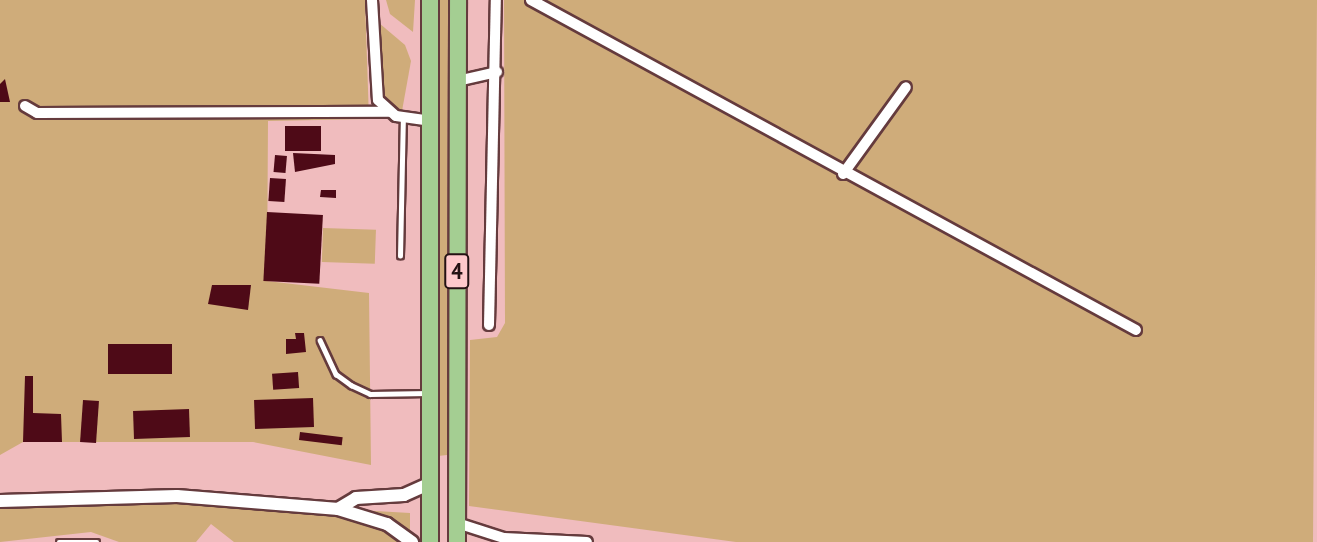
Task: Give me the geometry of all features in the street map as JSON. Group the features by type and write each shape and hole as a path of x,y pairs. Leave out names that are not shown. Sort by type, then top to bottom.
{"highway":[{"name":"4","path":"430,0 430,542"},
{"name":"4","path":"457,542 458,0"}],"street":[{"path":"372,0 374,84 389,112"},
{"path":"489,325 497,72 496,0"},
{"path":"531,0 843,174 1136,330"},
{"path":"457,81 497,72"},
{"path":"843,174 906,87"},
{"path":"25,106 37,113 389,112 403,118 432,121"},
{"path":"338,509 356,498 404,495 431,483"},
{"path":"0,501 177,496 338,509 387,524 412,542"},
{"path":"457,523 504,538 587,542"}],"lane":[{"path":"400,256 403,118"},
{"path":"320,340 336,374 370,394 432,392"},
{"path":"59,542 97,542"}],"shaded area":[{"path":"0,0 365,0 369,119 268,121 267,281 369,293 371,465 253,442 23,442 0,455"},
{"path":"386,0 415,0 413,32 390,14"},
{"path":"437,0 448,0 447,455 438,456"},
{"path":"504,0 1317,0 1313,542 736,542 469,506 470,340 497,337 505,323"},
{"path":"379,23 405,45 411,61 402,111 383,100 377,83"},
{"path":"323,228 376,230 375,264 322,262"},
{"path":"167,499 410,513 410,542 234,542 211,524 196,542 119,542 91,532 0,542 0,501"}],"building":[{"path":"5,79 10,102 0,102 0,84"},
{"path":"285,126 321,126 321,151 285,151"},
{"path":"293,153 335,155 335,164 295,172"},
{"path":"275,155 287,156 285,173 274,172"},
{"path":"270,178 286,179 284,202 268,201"},
{"path":"321,190 336,190 336,198 320,197"},
{"path":"267,212 323,215 319,284 263,281"},
{"path":"212,285 251,285 248,310 208,304"},
{"path":"295,333 304,333 306,352 286,354 286,339 296,339"},
{"path":"108,344 172,344 172,374 108,374"},
{"path":"298,372 299,388 273,390 272,374"},
{"path":"25,376 33,376 33,413 61,414 62,442 23,442"},
{"path":"313,398 314,427 255,429 254,400"},
{"path":"83,400 99,401 96,443 80,442"},
{"path":"189,409 190,437 134,439 133,411"},
{"path":"300,432 343,437 342,445 299,440"}]}
